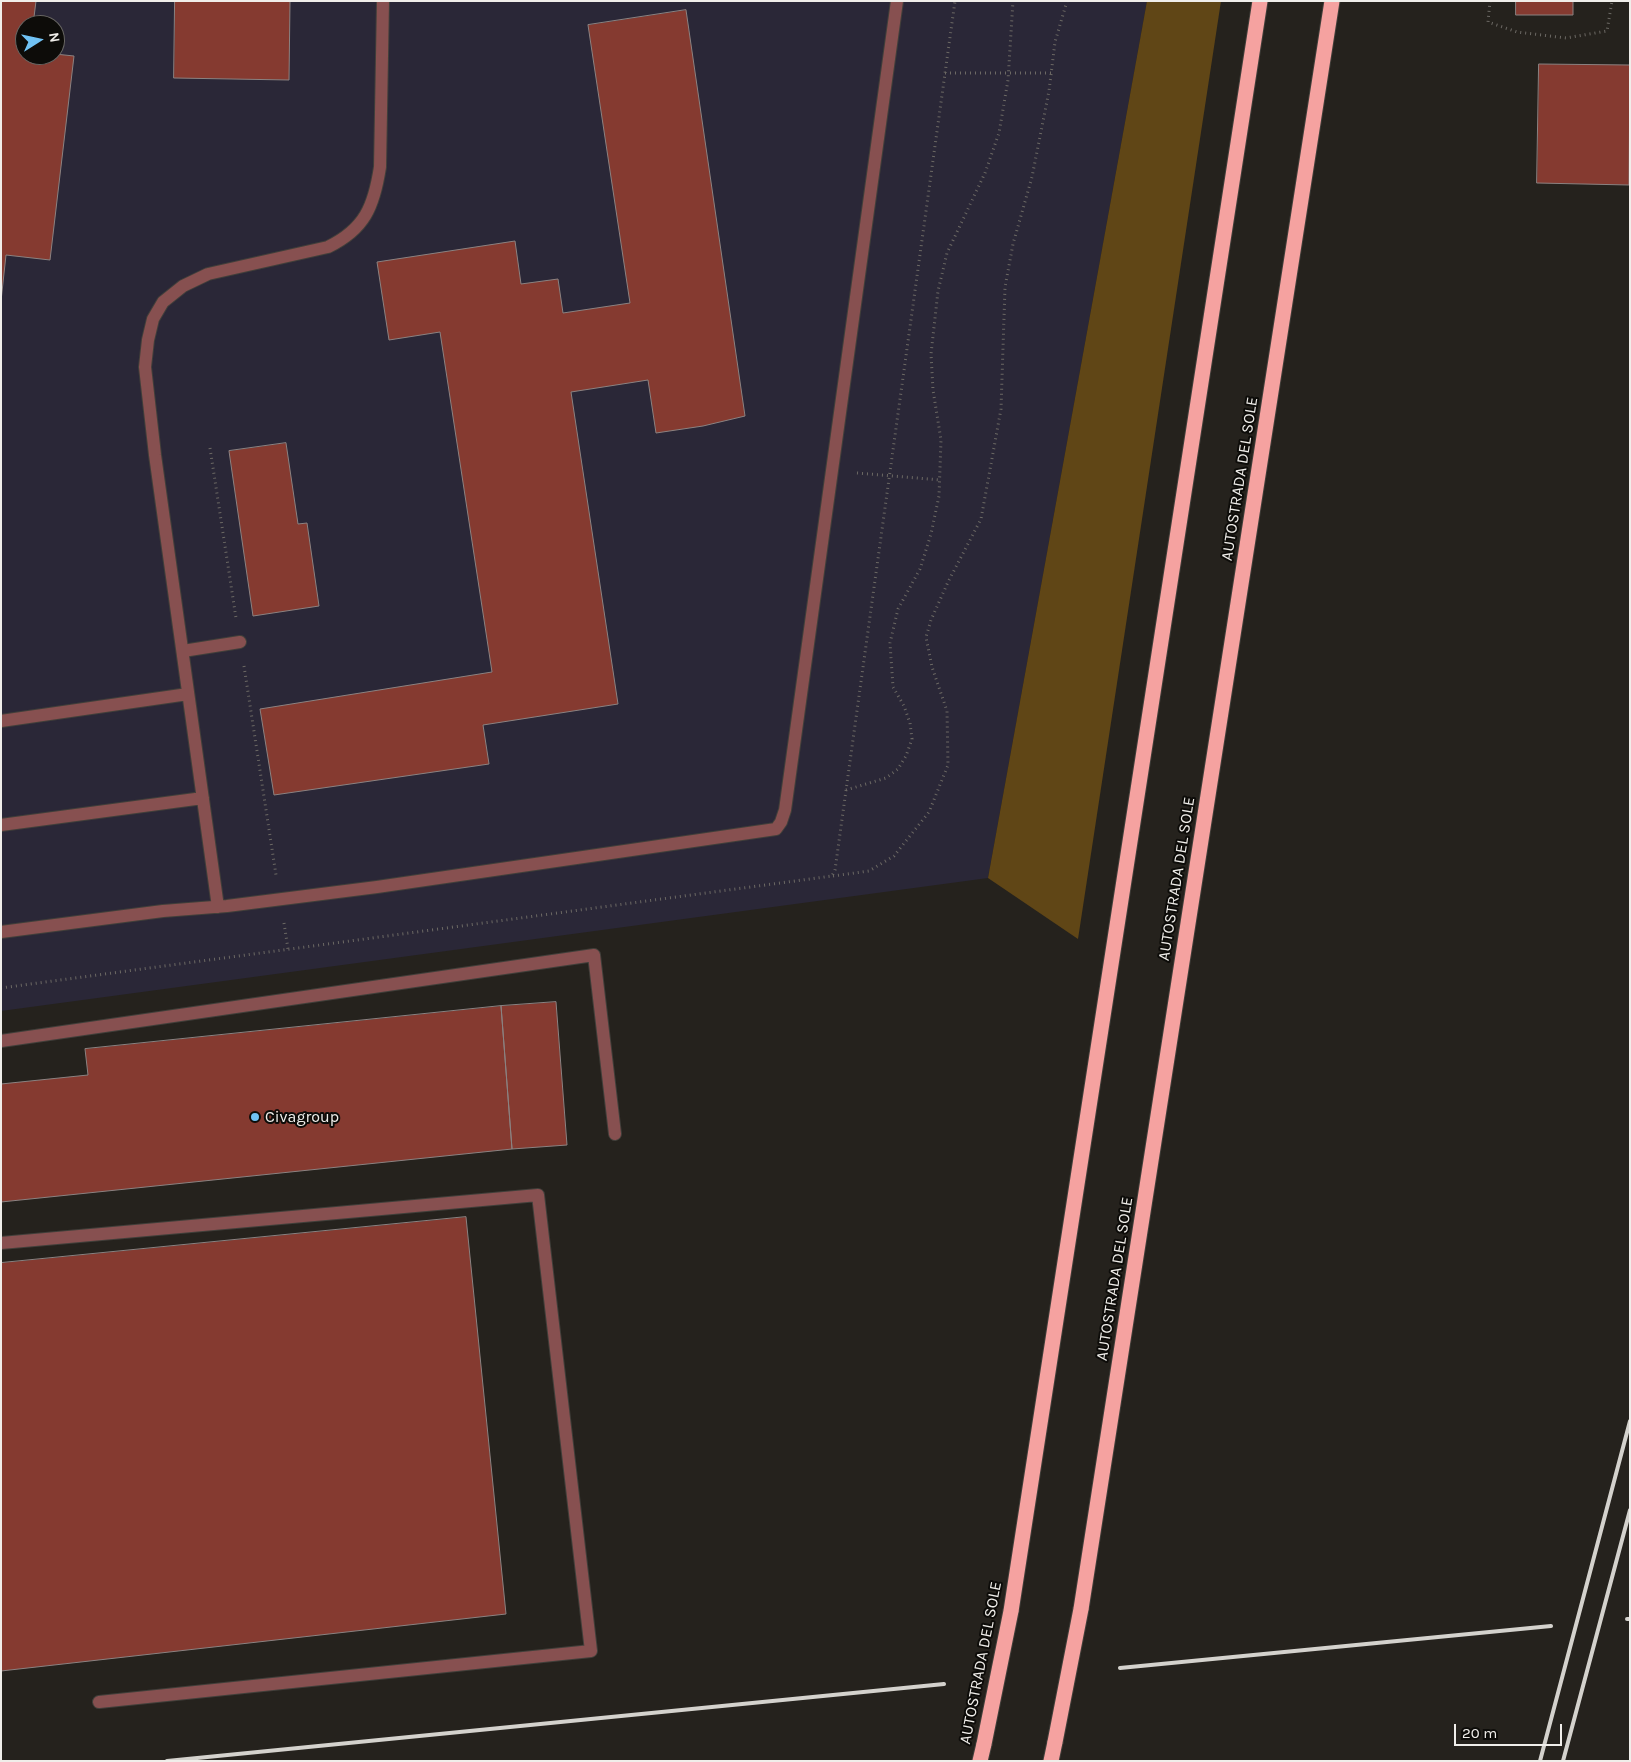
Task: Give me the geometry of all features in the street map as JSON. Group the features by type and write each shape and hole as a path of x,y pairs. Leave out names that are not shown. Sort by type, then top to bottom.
{"highway":[{"name":"AUTOSTRADA DEL SOLE","path":"980,1761 1011,1611 1260,1"},
{"name":"AUTOSTRADA DEL SOLE","path":"1051,1761 1081,1609 1332,1"}],"lane":[{"path":"218,907 145,367 153,319 163,302 183,286 208,274 328,247 345,239 370,209 380,167 383,1"},
{"path":"1,932 163,911 218,907 387,886 776,829 782,822 785,810 897,1"},
{"path":"183,651 240,642"},
{"path":"1,721 188,694"},
{"path":"1,825 203,798"},
{"path":"1,1041 594,955 614,1134"},
{"path":"1,1243 538,1195 591,1651 99,1702"}],"path":[{"path":"832,876 846,790 955,1"},
{"path":"846,790 886,778 898,769 906,756 912,739 910,723 904,706 893,687 890,643 898,609 920,569 931,534 941,480 942,440 933,390 931,354 938,291 947,253 985,173 999,133 1008,74 1013,1"},
{"path":"1,988 869,871 894,856 929,812 948,765 947,712 932,667 926,637 931,620 948,582 981,519 1001,410 1005,287 1013,244 1032,177 1055,42 1067,1"},
{"path":"1490,1 1488,22 1517,32 1566,38 1607,31 1612,1"},
{"path":"945,73 1051,73"},
{"path":"210,448 288,949"},
{"path":"832,470 941,480"}],"shaded area":[{"path":"1,1 1147,1 988,878 1,1011"},
{"path":"1147,1 1221,1 1078,939 988,878"}],"building":[{"path":"1,1 36,1 34,15 15,15 15,65 65,65 65,55 74,56 50,260 6,255 1,301"},
{"path":"175,1 290,1 289,80 174,78"},
{"path":"1516,1 1573,1 1573,15 1516,15"},
{"path":"686,10 745,416 703,426 656,433 648,380 571,392 618,704 483,725 489,764 274,795 260,709 492,672 440,332 389,340 377,262 515,241 521,284 558,279 563,313 630,303 588,25"},
{"path":"1539,64 1630,65 1629,185 1537,183"},
{"path":"286,443 298,524 307,523 319,606 253,616 229,451"},
{"path":"556,1002 567,1145 512,1149 501,1006"},
{"name":"Civagroup","path":"501,1006 512,1149 1,1202 1,1084 88,1075 85,1049"},
{"path":"466,1217 506,1614 1,1671 1,1263"}],"railway":[{"path":"1540,1761 1630,1421"},
{"path":"1563,1761 1630,1510"},
{"path":"1120,1668 1551,1626"},
{"path":"167,1761 944,1684"}],"place":[{"name":"Civagroup","path":"255,1117"}]}
